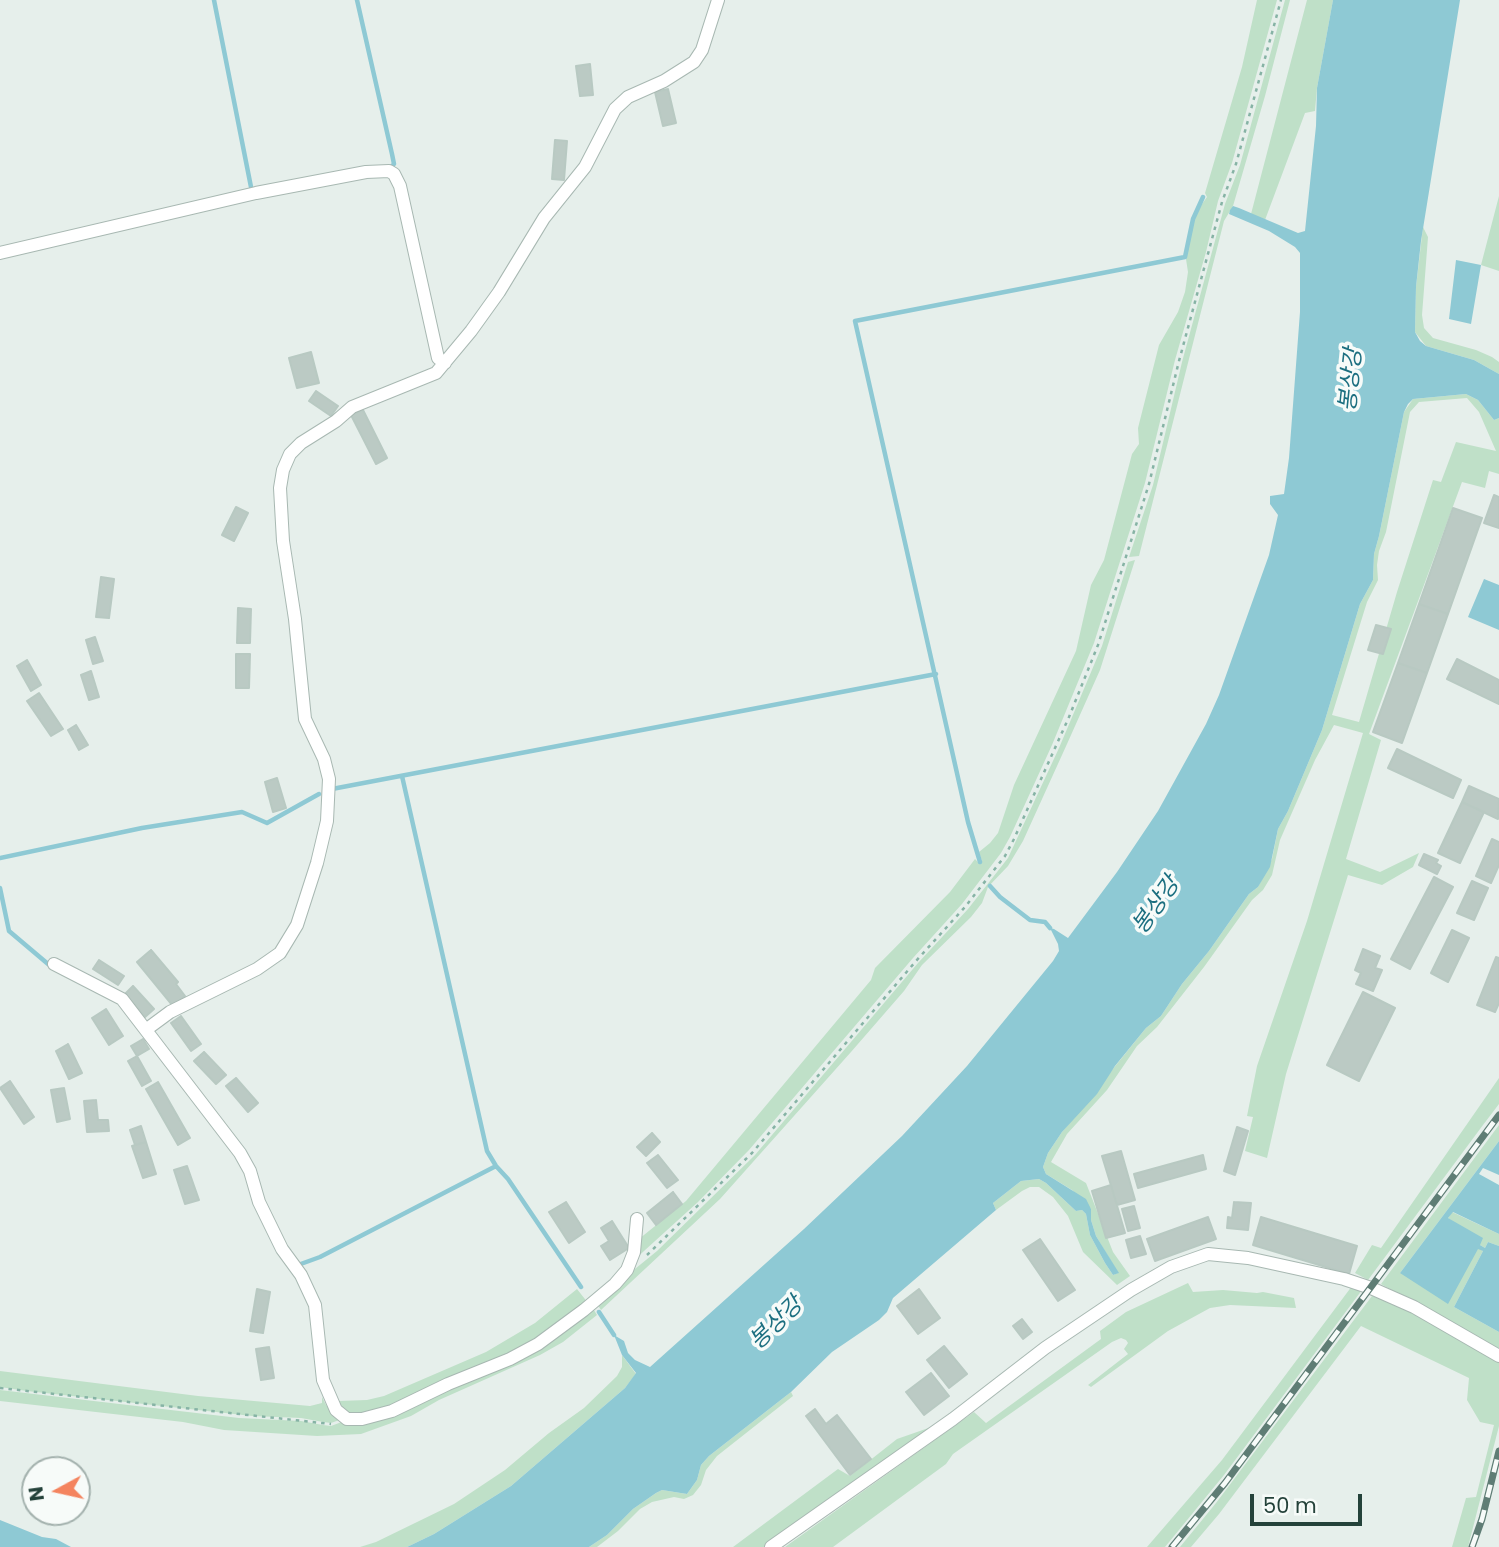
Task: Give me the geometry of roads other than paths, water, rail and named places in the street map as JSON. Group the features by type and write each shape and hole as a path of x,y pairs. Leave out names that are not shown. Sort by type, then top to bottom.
{"street":[{"path":"147,1029 170,1012 257,970 280,953 297,925 317,863 327,821 329,779 324,759 305,719 295,619 283,541 280,488 283,470 290,454 301,443 352,407 436,373 499,292 544,218 585,167 615,109 628,97 664,81 694,62 702,50 718,0"},
{"path":"0,253 256,193 366,172 389,171 394,174 400,186 438,358 445,363"},
{"path":"54,964 122,999 245,1162 259,1202 282,1249 300,1275 315,1305 323,1380 336,1410 347,1419 362,1419 392,1411 538,1344 584,1310 627,1270 634,1252 637,1220"},
{"path":"771,1547 953,1419 1045,1348 1088,1319 1171,1267 1208,1254 1248,1258 1344,1279 1371,1288 1414,1307 1499,1356"}],"water":[{"name":"봉상강","path":"1333,0 1460,0 1421,241 1415,332 1426,346 1474,360 1499,374 1499,418 1494,420 1478,400 1466,394 1413,399 1408,404 1404,412 1374,554 1373,580 1360,604 1322,730 1278,829 1270,867 1258,887 1249,894 1161,1016 1146,1028 1115,1066 1097,1094 1062,1132 1048,1153 1043,1167 1046,1174 1086,1199 1091,1209 1096,1236 1119,1273 1113,1275 1105,1263 1090,1235 1086,1214 1082,1210 1076,1211 1039,1179 1021,1181 993,1203 996,1210 893,1298 887,1312 879,1320 832,1352 791,1392 709,1456 701,1465 697,1480 687,1494 662,1490 656,1493 589,1547 407,1547 434,1534 511,1486 625,1388 636,1373 622,1355 614,1335 624,1341 628,1353 635,1360 650,1367 804,1229 902,1136 967,1066 1053,961 1059,951 1050,928 1068,938 1158,811 1219,695 1269,555 1278,515 1270,504 1270,496 1284,494 1289,458 1300,312 1300,253 1269,231 1229,214 1233,206 1298,233 1305,231 1316,126 1317,88"},
{"path":"1456,260 1481,265 1471,324 1449,319"},
{"path":"1484,579 1499,585 1499,630 1468,617"},
{"path":"1499,1141 1499,1175 1483,1168 1479,1174 1499,1185 1499,1234 1453,1212 1448,1218 1483,1238 1480,1245 1485,1248 1488,1242 1499,1246 1499,1332 1454,1307 1483,1251 1478,1249 1448,1304 1400,1273"},
{"path":"0,1520 42,1537 56,1539 71,1547 0,1547"}],"waterway":[{"path":"214,0 251,187"},
{"path":"357,0 394,164 390,168"},
{"path":"980,862 968,822 855,321 1185,257 1193,219 1203,197"},
{"path":"332,789 936,674"},
{"path":"402,776 487,1151 581,1287"},
{"path":"0,858 142,828 242,812 267,823 319,794"},
{"path":"990,886 1030,920 1045,922 1050,928"},
{"path":"0,888 9,931 48,964"},
{"path":"298,1265 320,1257 496,1166"},
{"path":"599,1312 614,1335"}],"railway":[{"path":"1172,1547 1225,1483 1499,1115"},
{"path":"1472,1547 1499,1451"}]}
